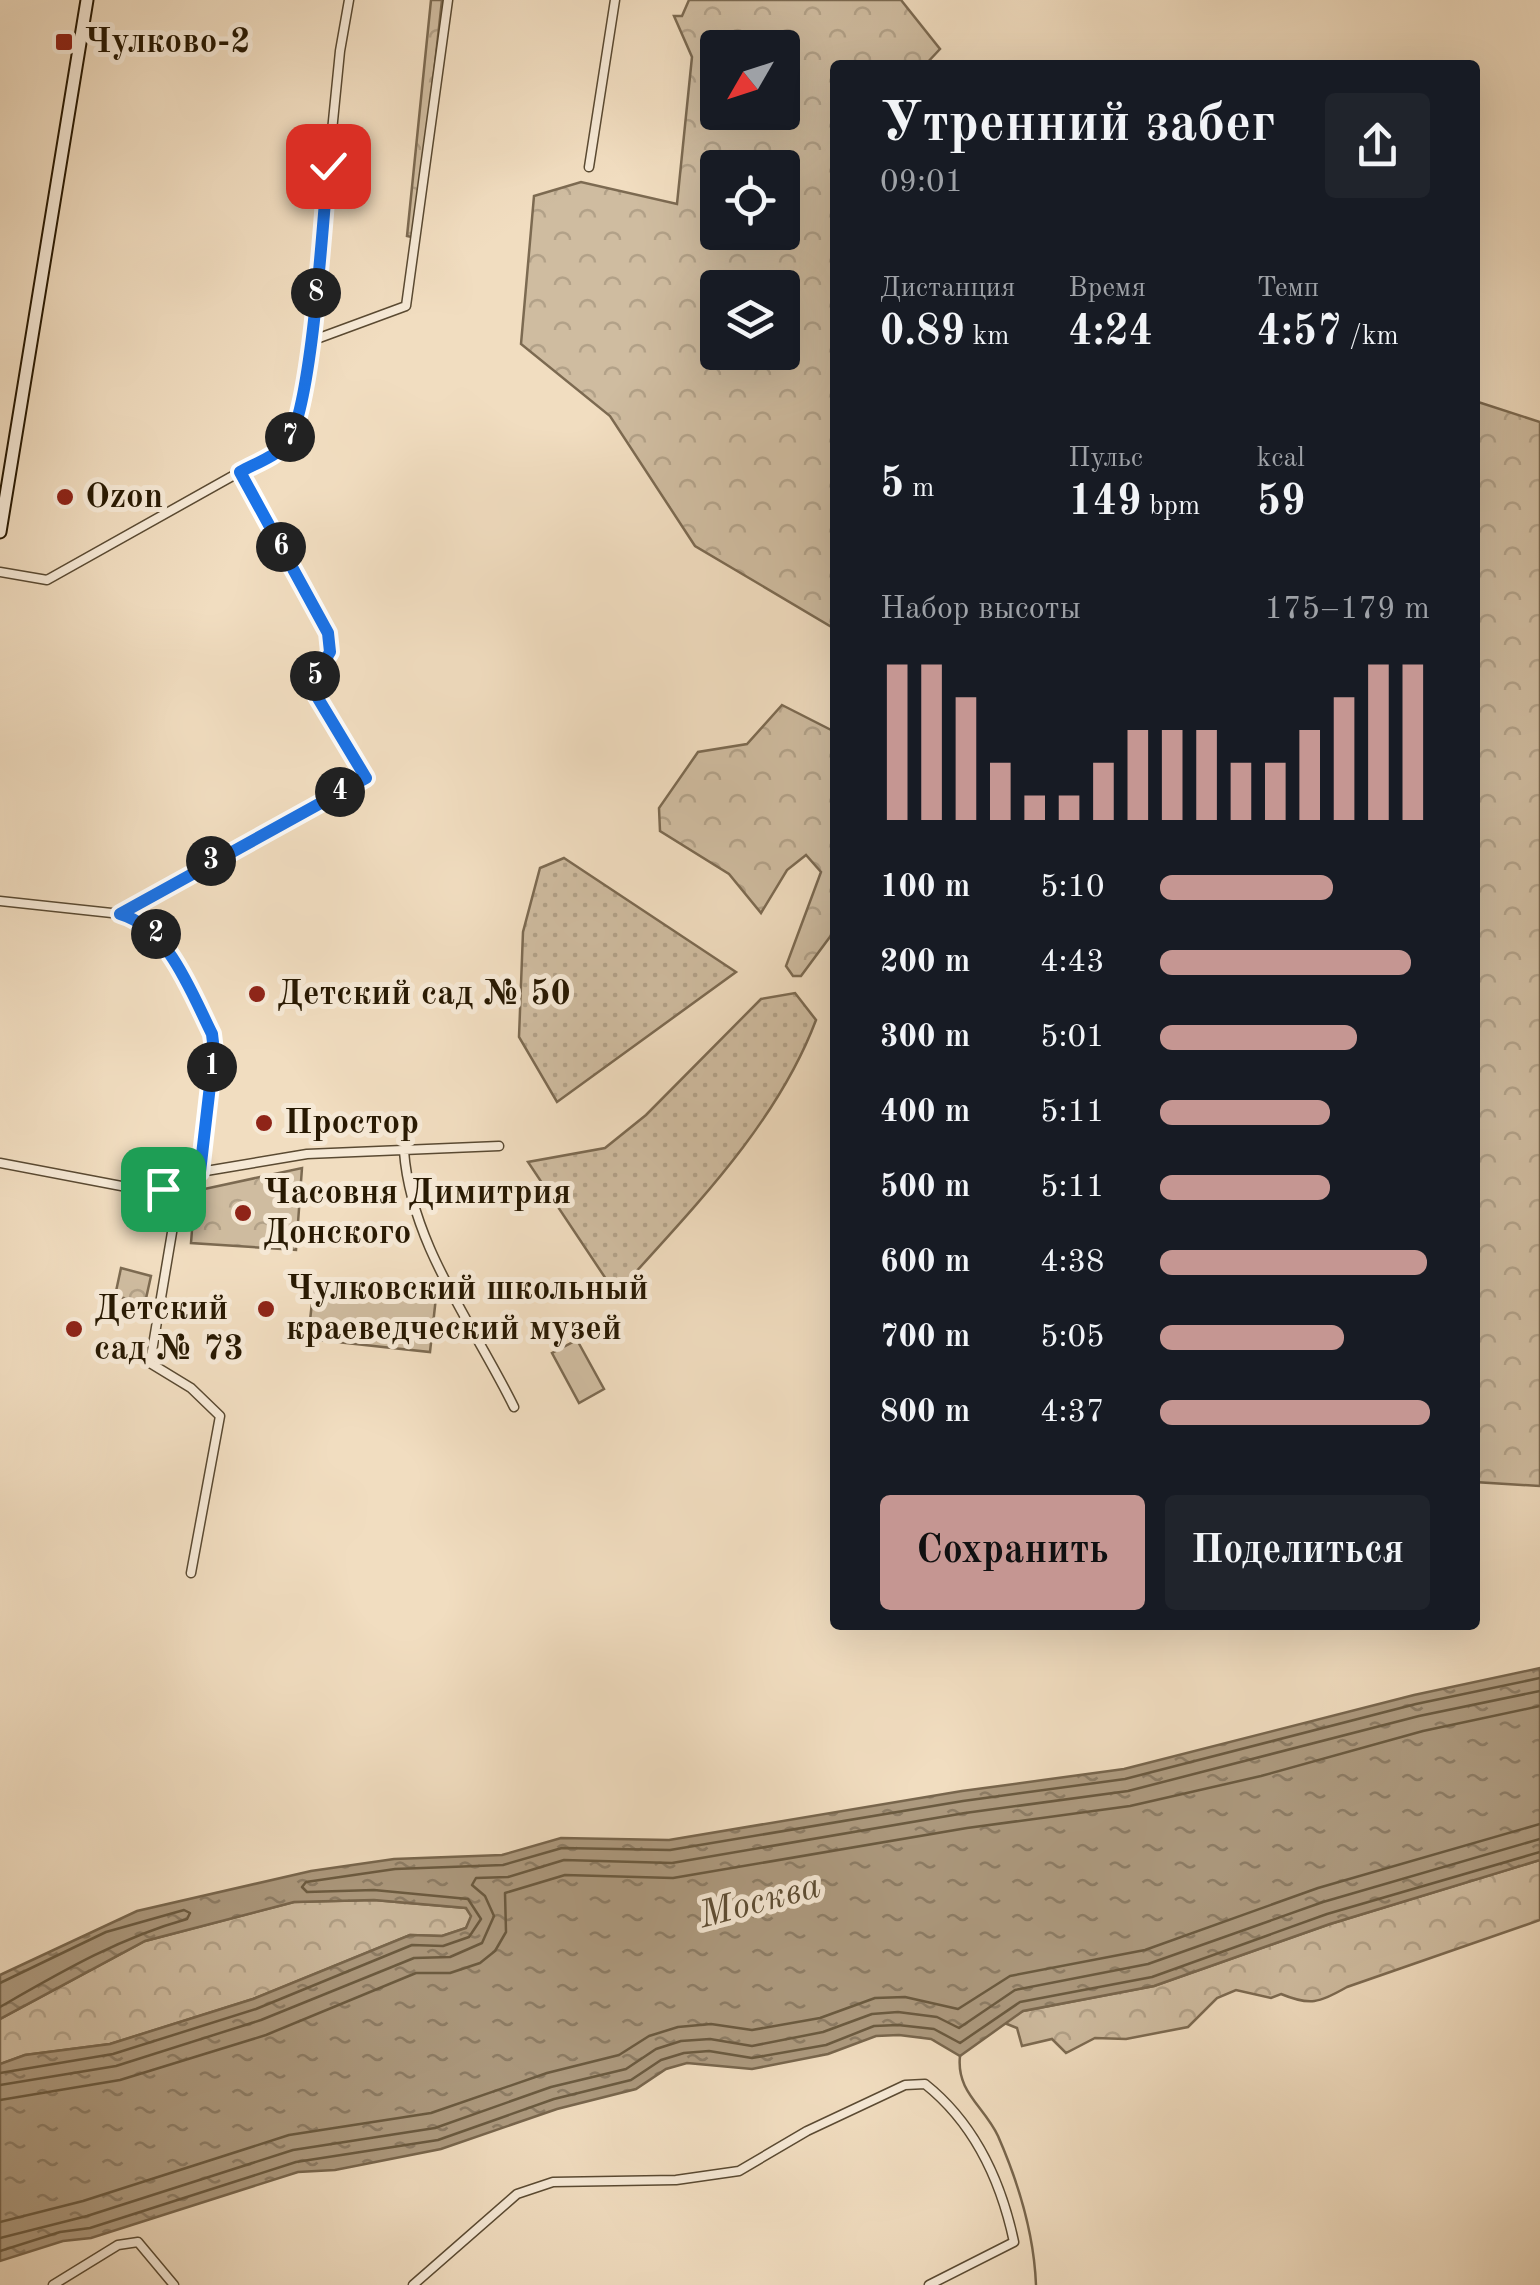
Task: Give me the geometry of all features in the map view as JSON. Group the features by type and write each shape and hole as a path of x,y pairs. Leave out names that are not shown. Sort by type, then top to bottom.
{"main road":[{"path":"0,532 87,0"}],"street":[{"path":"0,572 47,580 286,444 294,429 310,342 340,50 350,0"},
{"path":"310,342 406,306 448,0"},
{"path":"589,167 615,0"},
{"path":"120,914 366,778 310,685 330,652 328,633 240,472"},
{"path":"0,901 120,914 138,919 156,933 212,1034 214,1051 200,1172"},
{"path":"0,1164 137,1189 163,1189 200,1172 307,1154 500,1146"},
{"path":"404,1151 406,1186 430,1253 514,1407"},
{"path":"181,1179 150,1364 191,1388 220,1416 191,1572"},
{"path":"413,2285 518,2194 535,2187 553,2182 676,2180 738,2171 807,2131 905,2085 924,2084 950,2104 986,2155 1014,2242 929,2285"},
{"path":"53,2285 118,2244 138,2242 174,2285"}],"green space":[{"path":"431,0 442,0 416,238 407,236"},
{"path":"689,0 901,0 940,49 930,60 830,60 830,626 695,546 610,416 521,344 534,196 581,182 677,204 692,57 674,16 682,16"},
{"path":"1480,403 1540,422 1540,1486 1480,1482"},
{"path":"782,705 830,729 830,937 801,976 793,976 786,966 821,872 806,855 787,870 761,913 729,874 660,831 659,808 698,752 747,744"},
{"path":"564,858 736,972 557,1102 519,1037 523,932 540,868"},
{"path":"795,993 816,1020 778,1096 729,1166 616,1294 528,1162 605,1148 646,1115 761,999"},
{"path":"302,1168 296,1250 191,1243 195,1191"},
{"path":"121,1268 151,1276 145,1303 115,1296"},
{"path":"314,1284 436,1297 430,1352 308,1339"},
{"path":"577,1340 604,1389 579,1403 552,1353"},
{"path":"1540,1860 1540,1920 1321,1999 1307,2001 1281,1994 1271,1998 1236,1990 1217,1998 1188,2027 1126,2039 1095,2038 1066,2053 1052,2039 1022,2046 1017,2028 1002,2022 1023,2011 1154,1986 1330,1924"},
{"path":"374,1900 466,1908 472,1916 466,1928 442,1936 410,1935 253,1999 110,2044 25,2055 0,2064 0,2019 145,1941 294,1902"}],"water":[{"name":"Москва","path":"1540,1668 1540,1860 1330,1924 1154,1986 1023,2011 960,2056 931,2039 899,2035 876,2036 828,2054 752,2069 687,2063 666,2069 636,2089 557,2109 441,2149 335,2170 298,2172 91,2238 63,2241 0,2261 0,2064 25,2055 110,2044 253,1999 410,1935 442,1936 466,1928 471,1916 466,1908 374,1900 294,1902 145,1941 0,2019 0,1975 137,1911 311,1871 394,1859 502,1855 561,1838 669,1840 962,1791 1124,1769 1414,1695"}],"waterway":[{"path":"960,2056 962,2079 998,2136 1019,2191 1029,2228 1036,2285"}],"place":[{"name":"Чулково-2","path":"64,42"},
{"name":"Ozon","path":"65,497"},
{"name":"Детский сад № 50","path":"257,994"},
{"name":"Простор","path":"264,1123"},
{"name":"Часовня Димитрия Донского","path":"243,1213"},
{"name":"Чулковский школьный краеведческий музей","path":"266,1309"},
{"name":"Детский сад № 73","path":"74,1329"}],"route":[{"path":"163,1189 200,1172 214,1051 212,1034 156,933 138,919 120,914 366,778 310,685 330,652 328,633 240,472 279,450 294,429 310,342 328,166"}]}
